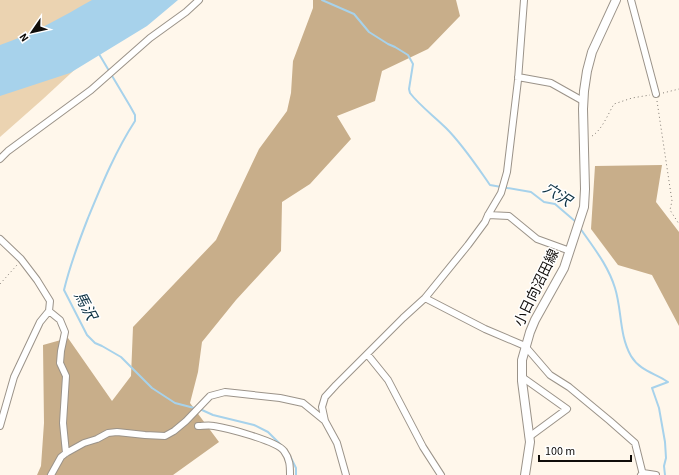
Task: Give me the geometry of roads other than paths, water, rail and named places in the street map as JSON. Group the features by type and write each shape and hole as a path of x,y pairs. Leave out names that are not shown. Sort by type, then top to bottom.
{"main road":[{"name":"小日向沼田線","path":"525,475 529,452 529,437 522,377 522,360 525,346 535,320 564,268 584,207 583,101 587,71 592,52 616,0"}],"street":[{"path":"0,159 8,151 91,90 150,38 186,12 199,0"},
{"path":"346,475 337,443 325,421 322,407 325,398 402,318 425,298 485,222 501,193 507,172 518,77 524,0"},
{"path":"631,0 656,94"},
{"path":"518,77 552,83 583,101"},
{"path":"488,215 509,216 538,239 570,251"},
{"path":"0,239 21,260 37,280 50,301 48,311 40,322 14,377 0,426"},
{"path":"425,298 485,329 525,346 550,374 569,387 610,420 635,443 642,474 656,475"},
{"path":"48,311 60,320 65,332 60,363 66,376 64,423 66,453"},
{"path":"367,354 388,380 423,447 441,475"},
{"path":"522,377 567,409 529,437"},
{"path":"51,475 61,457 84,443 97,439 108,433 117,432 165,436 186,421 210,396 225,392 280,398 303,403 325,421"},
{"path":"198,426 212,426 246,434 272,443 283,450 290,462 290,475"}],"water":[{"path":"92,0 178,0 147,26 70,73 0,96 0,45 36,30"}],"waterway":[{"name":"穴沢","path":"322,0 354,14 369,32 408,55 413,64 409,89 410,93 458,141 490,185 531,192 544,202 555,204 576,222"},
{"name":"馬沢","path":"99,54 135,115 135,121 115,156 98,193 78,244 64,290 87,335 95,343 121,357 152,388 175,403 202,410 213,415 254,425 268,432 285,449"},
{"name":"穴沢","path":"580,228 600,256 612,280 617,296 624,340 631,356 643,368 668,382 652,388 659,408 665,442 665,475"},
{"name":"馬沢","path":"290,456 296,468 296,475"}]}
